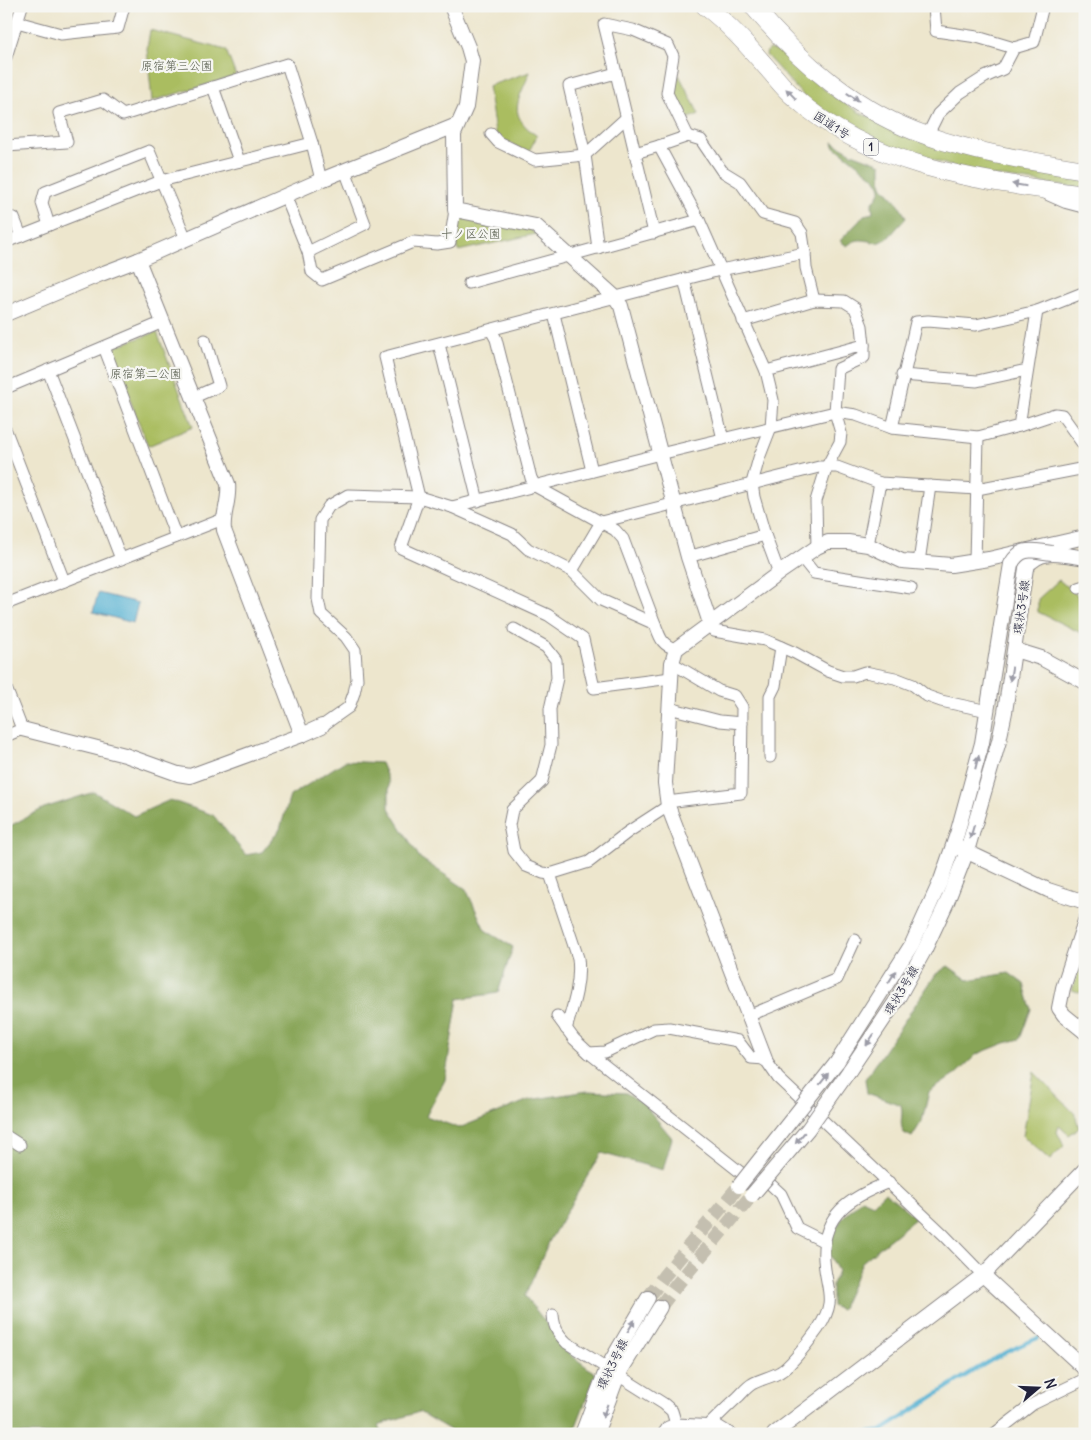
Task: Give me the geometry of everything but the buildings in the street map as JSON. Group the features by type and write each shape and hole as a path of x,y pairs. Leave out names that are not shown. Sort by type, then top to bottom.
{"highway":[{"name":"国道1号","path":"705,6 718,16 753,51 793,97 823,122 840,132 881,152 934,169 967,177 1085,195"},
{"path":"753,6 774,31 806,63 847,94 883,116 927,136 986,153 1085,170"},
{"path":"753,51 774,31"},
{"path":"1030,161 1085,163"}],"street":[{"path":"6,57 22,6"},
{"path":"17,22 60,34 118,28 124,6"},
{"path":"285,195 308,252 312,272 322,280 413,242 437,244 450,242 456,210 454,134 466,108 472,61 451,6"},
{"path":"934,6 936,31 977,37 1014,48 1034,42 1044,6"},
{"path":"654,233 604,24 633,30 668,44 674,56 667,94 688,136"},
{"path":"927,136 938,114 960,93 984,77 1003,69 1014,48"},
{"path":"6,146 67,142 59,113 104,100 123,115 287,64 312,143 321,180"},
{"path":"598,248 585,156 570,86 616,73"},
{"path":"213,87 239,161"},
{"path":"491,134 498,142 535,160 585,156 626,118"},
{"path":"6,314 138,260 285,195 457,125"},
{"path":"635,154 688,136 701,140 722,172 740,182 763,214 795,223 802,232 806,268 814,300"},
{"path":"6,242 162,181 312,143"},
{"path":"659,146 699,220 766,371 773,400 771,427 752,483 754,497 780,573"},
{"path":"49,225 42,203 45,192 149,151 186,239"},
{"path":"308,252 365,224 345,170"},
{"path":"1041,189 1066,202 1085,206"},
{"path":"456,210 536,226 615,298 621,306 688,557 714,631 765,640 828,671 843,676 853,676 866,672 895,678 913,684 927,696 941,702 988,711"},
{"path":"6,217 14,218 22,236"},
{"path":"468,283 699,220"},
{"path":"671,678 594,688 583,639 548,615 401,548 419,497 385,357 720,270 804,253"},
{"path":"138,260 228,484 229,495 223,519 224,530 302,735"},
{"path":"684,279 723,439"},
{"path":"892,428 902,375 916,322 976,324 1037,311 1085,292"},
{"path":"743,321 814,300 844,301 855,308 862,326 864,357 838,369 835,412 841,432 840,442 827,466 816,501 817,547"},
{"path":"1019,426 1037,311"},
{"path":"554,314 592,471"},
{"path":"6,388 163,322"},
{"path":"491,330 496,339 531,478 535,486 602,522 615,530 623,539 662,642 676,649"},
{"path":"192,398 220,386 205,340"},
{"path":"439,344 478,501"},
{"path":"766,371 864,345"},
{"path":"104,347 176,537"},
{"path":"48,370 121,559"},
{"path":"902,375 978,381 1027,370"},
{"path":"452,507 835,412 856,415 892,428 978,437 1055,414 1062,415 1085,447"},
{"path":"6,430 64,581"},
{"path":"975,562 978,437"},
{"path":"572,571 602,522 752,483 827,466 837,467 880,483 977,489 1085,468"},
{"path":"868,545 880,483"},
{"path":"919,562 930,486"},
{"path":"6,736 22,729 125,755 178,774 190,776 322,726 348,707 357,679 355,650 346,637 321,614 318,599 318,538 320,520 329,506 348,494 419,497 452,507 512,534 528,549 572,571 601,600 655,624"},
{"path":"7,602 223,519"},
{"path":"688,557 766,535"},
{"path":"1085,537 975,562 951,565 902,561 868,545 848,542 828,542 817,547 676,649 672,663 665,783 668,804 748,1016 765,1059 778,1078 1085,1369"},
{"name":"環状3号線","path":"752,1195 808,1129 898,998 925,949 947,902 960,849 988,711 1011,564 1015,557 1022,552 1031,550 1052,553"},
{"path":"1052,553 1085,558"},
{"name":"環状3号線","path":"740,1186 837,1062 912,944 942,880 960,849 999,741 1015,650 1026,568 1033,559 1052,553"},
{"path":"802,558 814,573 911,588"},
{"path":"514,629 546,647 556,660 557,678 550,709 551,745 542,782 512,810 509,825 514,851 526,866 543,873 550,874 589,862 668,804 741,793 742,707 735,696 719,691 672,663"},
{"path":"770,757 770,696 775,686 781,647"},
{"path":"1015,650 1041,658 1085,682"},
{"path":"6,688 22,729"},
{"path":"669,708 720,721 742,723"},
{"path":"960,849 1048,890 1085,902"},
{"path":"550,874 578,958 580,972 566,1030"},
{"path":"1085,921 1063,988 1059,1008 1064,1015 1085,1032"},
{"path":"748,1016 837,979 855,940"},
{"path":"557,1016 566,1030 589,1053 749,1179 767,1181 781,1194 797,1228 825,1242"},
{"path":"589,1053 605,1052 654,1029 669,1028 738,1041 751,1058 765,1059"},
{"path":"6,1136 20,1145"},
{"path":"774,1434 984,1274 1085,1169"},
{"path":"708,1426 751,1384 780,1372 787,1367 818,1329 829,1310 830,1300 824,1259 828,1228 835,1215 846,1204 870,1190 889,1182"},
{"name":"環状3号線","path":"582,1434 648,1298"},
{"name":"環状3号線","path":"596,1434 613,1371 660,1307"},
{"path":"553,1315 554,1326 563,1339 664,1404 672,1411 676,1424"},
{"path":"994,1434 1033,1404 1085,1379"},
{"path":"663,1434 668,1427 676,1424 718,1426 732,1434"}],"green space":[{"name":"原宿第三公園","path":"150,30 226,50 236,76 152,101 147,49"},
{"path":"770,49 782,53 831,95 864,115 1085,177 1085,189 973,173 861,137 817,111 766,55"},
{"path":"530,72 517,107 521,121 537,136 528,153 499,137 495,132 488,86"},
{"path":"679,75 699,114 685,120 672,92"},
{"path":"833,142 852,153 881,164 881,182 883,187 899,204 906,218 887,239 877,243 858,240 847,246 840,241 864,215 873,213 872,204 879,194 881,187 875,178 834,146"},
{"name":"十ノ区公園","path":"459,216 530,229 536,234 458,251 455,242"},
{"name":"原宿第二公園","path":"157,332 193,427 148,446 110,348"},
{"path":"1059,580 1077,595 1085,620 1085,635 1038,612 1038,599"},
{"path":"345,761 381,763 389,782 389,808 420,858 466,889 485,930 513,947 498,993 458,999 445,1080 426,1116 459,1128 529,1100 588,1091 626,1093 643,1103 672,1138 663,1170 601,1153 550,1240 525,1296 571,1355 596,1374 573,1434 457,1434 419,1412 378,1425 382,1434 6,1434 6,828 44,808 94,792 134,816 170,800 213,815 246,855 262,852 280,829 290,796"},
{"path":"1085,954 1085,994 1072,990"},
{"path":"948,966 968,980 1009,973 1024,984 1031,1009 1020,1039 977,1054 956,1074 929,1092 922,1121 912,1137 904,1133 902,1129 901,1105 867,1093 865,1079 936,974"},
{"path":"1034,1072 1075,1114 1079,1128 1069,1135 1059,1126 1057,1132 1064,1146 1050,1160 1023,1136"},
{"path":"885,1192 916,1218 862,1262 841,1310 832,1306 832,1284 838,1271 830,1256 832,1234 843,1217 862,1199 873,1204"}],"water":[{"path":"98,593 138,603 133,623 93,612"}],"waterway":[{"path":"860,1434 881,1431 997,1357 1038,1338"}],"tunnel":[{"path":"648,1298 739,1186"},
{"path":"660,1307 752,1195"}]}
